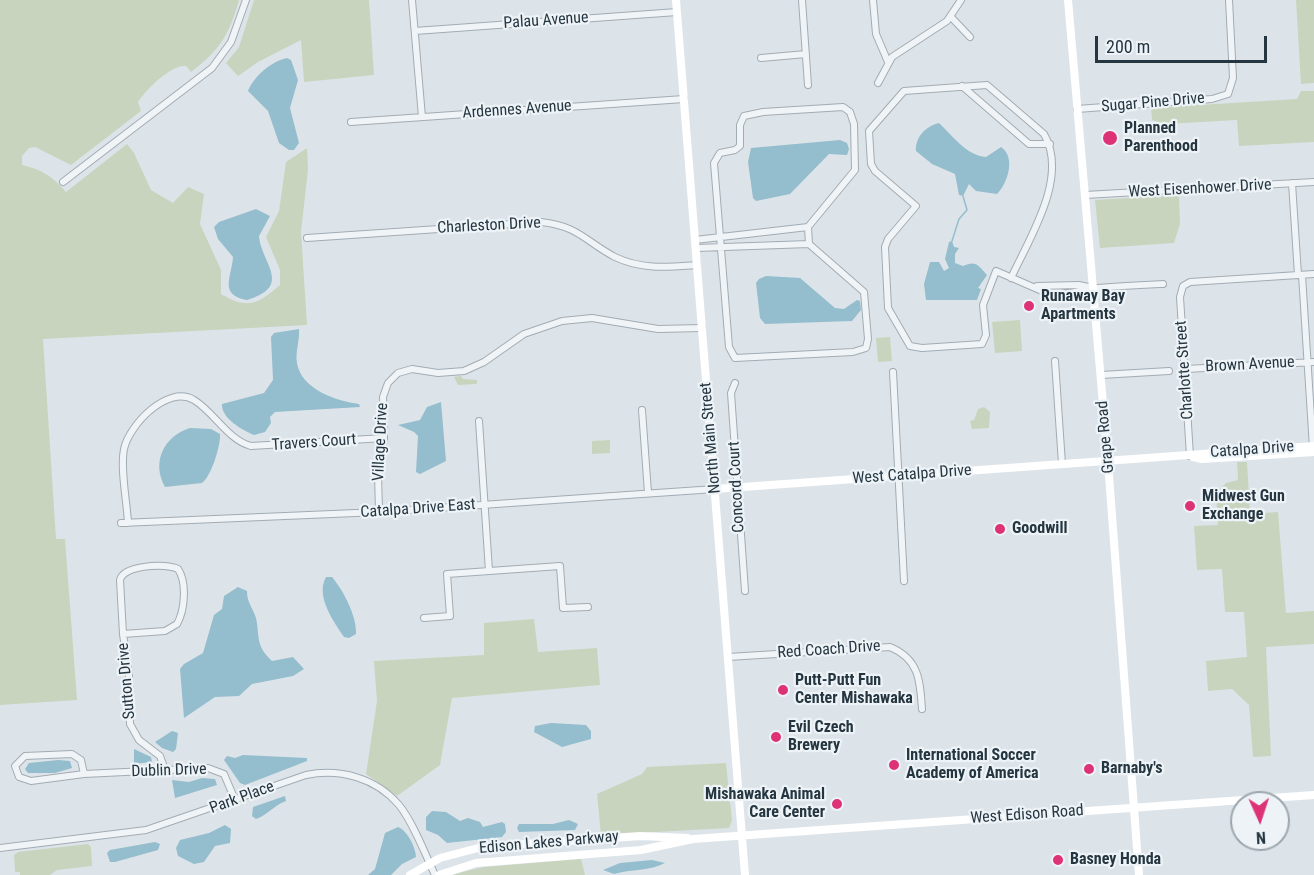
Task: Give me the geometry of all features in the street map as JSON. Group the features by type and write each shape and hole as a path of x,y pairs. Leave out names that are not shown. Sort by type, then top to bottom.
{"main road":[{"name":"North Main Street","path":"676,0 740,835 745,875"},
{"name":"Grape Road","path":"1068,0 1101,375 1140,875"},
{"name":"Catalpa Drive","path":"1108,462 1203,453 1314,449"},
{"name":"West Catalpa Drive","path":"715,489 1108,462"},
{"name":"West Edison Road","path":"740,835 1314,795"},
{"name":"Edison Lakes Parkway","path":"437,875 476,863 641,850 693,839 740,835"},
{"name":"Edison Lakes Parkway","path":"410,875 429,863 453,853 482,847 640,836 693,839"}],"street":[{"path":"63,182 212,68 231,42 246,0"},
{"path":"412,0 422,117"},
{"path":"802,0 808,85"},
{"path":"873,0 876,34 888,62"},
{"path":"878,83 888,62 951,17 961,0"},
{"name":"Sugar Pine Drive","path":"1077,109 1212,99 1228,94 1233,78 1229,0"},
{"name":"Palau Avenue","path":"415,31 677,12"},
{"path":"951,17 970,37"},
{"path":"761,58 806,54"},
{"path":"1011,278 1054,177 1050,144 1044,134 987,85 904,91 869,131 871,164 874,171 916,206 886,243 890,315 906,341 914,348 982,344 986,335 983,305 996,271 1011,278 1027,285 1079,285 1093,288 1163,284"},
{"path":"962,86 1029,144 1050,144"},
{"name":"Ardennes Avenue","path":"351,122 684,99"},
{"path":"695,244 721,246 809,244 864,292 868,339 866,348 853,351 735,358 729,347 721,246 715,159 720,153 735,150 740,146 740,125 744,116 775,111 848,109 853,117 855,170 808,227 809,244"},
{"name":"West Eisenhower Drive","path":"1086,195 1314,182"},
{"path":"1292,183 1311,362 1314,449"},
{"name":"Charleston Drive","path":"307,238 541,222 560,225 580,232 610,254 638,265 660,268 697,266"},
{"path":"695,244 721,238 808,227"},
{"path":"1300,275 1314,274"},
{"name":"Charlotte Street","path":"1190,456 1180,297 1183,285 1190,282 1300,275"},
{"name":"Village Drive","path":"379,512 378,474 384,438 385,389 393,378 406,370 445,374 464,371 484,362 524,334 562,321 592,318 658,329 702,328"},
{"path":"1055,361 1062,464"},
{"name":"Brown Avenue","path":"1186,369 1311,362"},
{"path":"1101,375 1169,371"},
{"path":"893,372 904,582"},
{"name":"Concord Court","path":"735,383 732,393 745,591"},
{"name":"Travers Court","path":"124,523 124,449 133,432 165,399 178,395 196,401 244,444 258,447 384,438"},
{"path":"642,410 648,493"},
{"path":"479,421 489,571"},
{"name":"Catalpa Drive East","path":"124,523 379,512 715,489"},
{"path":"424,618 450,616 447,574 560,566 563,608 588,607"},
{"name":"Sutton Drive","path":"123,634 165,631 174,628 183,610 180,571 171,567 130,569 120,578 123,634 129,676 130,724 139,740 160,756 165,770"},
{"name":"Red Coach Drive","path":"728,657 890,647 908,657 917,669 922,709"},
{"name":"Dublin Drive","path":"84,774 81,760 72,754 25,756 15,766 17,774 24,780 61,779 84,774 218,770 226,779 235,800"},
{"name":"Park Place","path":"0,848 146,830 315,774 334,773 358,778 384,791 399,805 437,875"}],"green space":[{"path":"0,0 239,0 227,32 209,56 191,72 186,66 180,66 160,78 138,102 141,111 71,165 35,147 29,148 22,156 22,165 47,174 66,192 127,144 134,153 151,190 173,203 188,187 204,194 200,224 221,270 221,294 230,299 252,303 265,297 280,285 280,270 266,237 279,211 286,162 307,148 308,169 301,232 307,325 43,339 56,539 65,539 77,700 0,705"},
{"path":"254,0 369,0 374,75 304,82 301,40 258,62 238,76 226,63 239,47"},
{"path":"1296,0 1314,0 1314,83 1301,84"},
{"path":"1301,91 1314,91 1314,142 1239,146 1237,120 1166,124 1152,120 1151,108 1297,99"},
{"path":"1179,195 1180,224 1174,243 1100,248 1095,200"},
{"path":"1020,320 1022,351 995,353 992,322"},
{"path":"890,337 892,361 878,362 876,338"},
{"path":"461,376 463,379 477,380 477,384 458,385 454,377"},
{"path":"984,407 990,412 989,428 972,429 970,421 974,420 978,409"},
{"path":"610,440 610,453 592,454 592,441"},
{"path":"1237,462 1247,462 1250,514 1278,512 1286,613 1314,611 1314,644 1266,647 1271,756 1253,757 1249,705 1232,689 1208,691 1206,661 1247,657 1244,612 1225,612 1222,569 1197,570 1194,526 1218,525 1216,493 1226,483 1238,480"},
{"path":"534,619 538,652 597,648 600,685 452,698 440,765 397,796 366,774 377,701 374,661 484,655 484,623"},
{"path":"726,763 732,820 729,828 601,835 597,794 642,774 647,767"},
{"path":"88,844 91,847 92,866 57,870 50,875 20,875 20,872 15,872 14,855 18,852"},
{"path":"581,859 585,875 450,875 484,867"}],"water":[{"path":"287,58 291,60 298,80 290,108 299,143 294,150 289,150 279,143 268,111 248,91 264,70 275,62"},
{"path":"939,123 961,144 979,156 986,157 1001,147 1006,151 1009,170 997,194 976,191 969,184 963,196 959,195 955,174 932,164 916,151 917,141 922,133"},
{"path":"840,140 847,143 849,149 847,155 829,154 790,194 756,201 753,198 748,162 751,148"},
{"path":"256,209 270,216 259,236 272,281 269,288 247,300 232,294 229,278 233,257 218,239 214,227 219,222"},
{"path":"952,241 954,247 959,248 955,254 955,263 963,266 976,264 987,275 978,288 981,289 977,300 926,300 924,284 930,262 939,262 944,271 949,268 945,259 949,242"},
{"path":"766,276 800,278 835,308 844,309 857,300 860,301 861,310 852,321 765,324 760,318 756,283"},
{"path":"299,329 297,363 305,380 312,387 330,397 359,404 360,407 275,412 270,417 271,423 265,432 254,435 238,427 225,414 222,404 264,393 273,380 271,337 274,333"},
{"path":"441,402 446,461 420,474 416,472 418,436 398,425 420,420 427,407"},
{"path":"190,428 211,429 220,434 212,468 202,483 165,487 159,468 162,451 173,437"},
{"path":"326,577 332,577 336,582 352,611 356,634 349,638 344,637 327,608 323,592"},
{"path":"238,587 247,591 256,618 259,641 267,655 272,661 293,657 304,669 293,676 252,684 239,696 215,697 184,718 180,669 184,664 203,653 214,615 222,609 224,596"},
{"path":"551,723 586,725 591,731 591,739 562,747 534,732 535,726"},
{"path":"172,731 178,733 176,749 173,752 162,748 155,742"},
{"path":"134,749 151,757 152,762 134,764"},
{"path":"243,755 307,758 307,761 245,785 240,783 224,760 227,756 235,758"},
{"path":"70,761 72,768 55,773 28,773 25,769 29,763"},
{"path":"202,778 215,779 217,785 175,798 172,780 189,782"},
{"path":"285,796 286,801 264,815 256,819 252,816 253,807"},
{"path":"432,811 446,812 460,821 468,818 480,822 483,827 502,822 505,824 506,832 502,837 447,843 438,835 426,830 426,817"},
{"path":"569,820 578,824 575,830 519,832 517,828 519,824 553,824"},
{"path":"225,825 231,829 230,843 215,846 204,862 194,864 178,856 176,848 180,840 209,833"},
{"path":"398,827 410,840 416,857 402,864 391,875 368,875 375,869 385,833"},
{"path":"155,842 160,844 158,850 115,862 110,862 107,853 110,850"},
{"path":"652,860 665,863 614,874 603,870 620,863"}],"waterway":[{"path":"952,241 959,219 967,210 963,196"}],"place":[{"name":"Planned Parenthood","path":"1110,138"},
{"name":"Runaway Bay Apartments","path":"1029,306"},
{"name":"Midwest Gun Exchange","path":"1190,506"},
{"name":"Goodwill","path":"1000,529"},
{"name":"Putt-Putt Fun Center Mishawaka","path":"783,690"},
{"name":"Evil Czech Brewery","path":"776,737"},
{"name":"International Soccer Academy of America","path":"894,765"},
{"name":"Barnaby's","path":"1089,769"},
{"name":"Mishawaka Animal Care Center","path":"837,804"},
{"name":"Basney Honda","path":"1058,860"}]}
